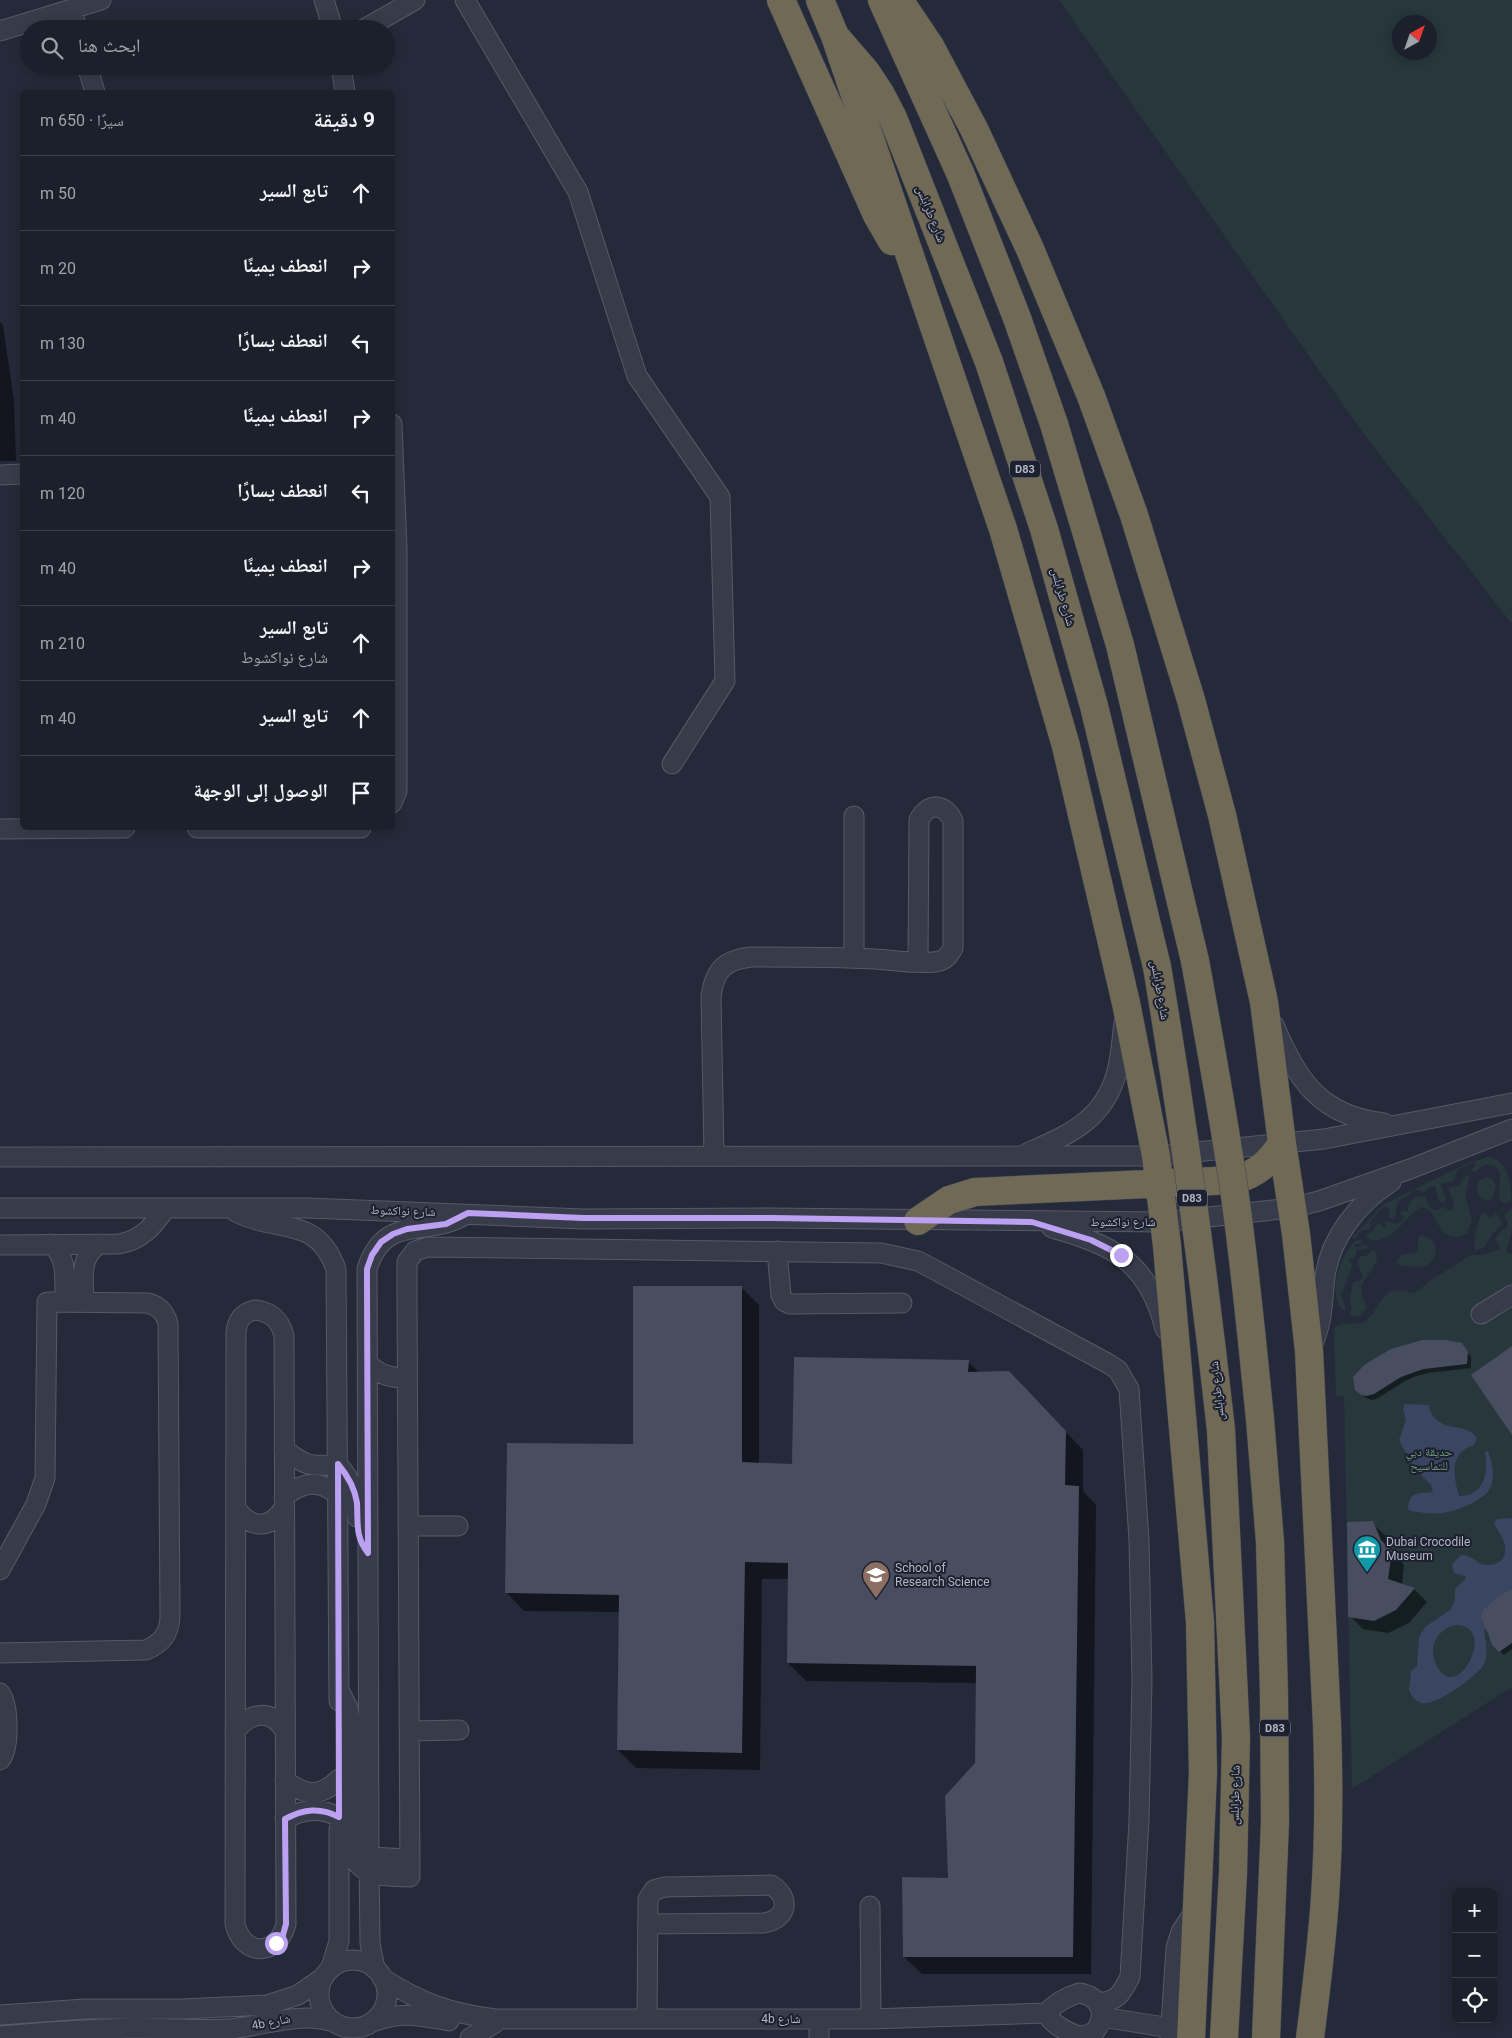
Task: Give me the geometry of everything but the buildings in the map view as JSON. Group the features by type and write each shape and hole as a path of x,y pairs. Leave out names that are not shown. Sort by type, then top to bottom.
{"highway":[{"path":"781,0 877,215 894,244 915,268"},
{"name":"شارع طرابلس","path":"820,0 835,36 866,72 893,118 990,362 1044,529 1094,706 1157,967 1176,1082 1208,1314 1221,1430 1236,1738 1233,1873 1224,2038"},
{"name":"D83","path":"882,0 961,175 1017,318 1054,424 1120,646 1195,961 1234,1189 1260,1419 1270,1542 1275,1822 1266,2038"},
{"path":"899,0 930,46 974,129 1030,249 1094,405 1134,516 1191,700 1222,815 1264,1002 1296,1234 1309,1351 1329,1783 1325,1898 1310,2038"},
{"path":"835,36 1003,529 1060,728 1126,1003 1156,1156 1193,1528 1201,1660 1203,1773 1198,1907 1177,2035"},
{"path":"918,1220 949,1200 975,1192 1223,1182 1247,1177 1268,1163 1282,1143"}],"street":[{"path":"36,20 101,0"},
{"path":"324,0 330,20"},
{"path":"380,20 415,0"},
{"path":"465,0 578,192 637,376 720,497 725,681 672,764"},
{"path":"72,9 75,20"},
{"path":"0,31 20,25"},
{"path":"90,75 94,90"},
{"path":"342,75 345,90"},
{"path":"395,472 398,578 397,777 395,794"},
{"path":"0,475 20,474"},
{"path":"714,1155 712,996 713,981 722,967 735,959 751,957 854,958 918,961 940,961 948,956 953,948 954,821 949,812 941,807 931,807 923,812 919,820 918,961"},
{"path":"854,816 854,958"},
{"path":"0,829 20,829"},
{"path":"1264,1002 1292,1066 1313,1092 1326,1103 1352,1117 1365,1121 1403,1125"},
{"path":"1022,1156 1072,1133 1096,1113 1105,1100 1117,1071 1126,1003"},
{"path":"0,1157 1156,1156 1324,1139 1512,1103"},
{"name":"شارع نواكشوط","path":"0,1208 358,1209 575,1218 1163,1222 1291,1208 1319,1201 1510,1134"},
{"path":"1309,1351 1320,1326 1325,1275 1333,1247 1345,1226 1362,1205 1382,1188 1410,1169"},
{"path":"0,1246 119,1244 138,1239 153,1226 166,1208"},
{"path":"228,1208 254,1220 296,1228 310,1234 322,1243 331,1255 336,1269 339,1941 328,1972 319,1988 319,2000 323,2011 331,2021"},
{"path":"375,2021 382,2012 386,2001 386,1989 370,1943 367,1269 372,1255 381,1242 393,1234 407,1229 446,1224 468,1213"},
{"path":"1032,1222 1091,1240 1121,1255 1132,1265 1143,1277 1157,1301 1178,1376"},
{"path":"51,1244 61,1255 64,1262 65,1302"},
{"path":"84,1302 85,1263 88,1253 100,1244"},
{"path":"338,1690 348,1708 351,1727 351,1849 355,1861 369,1865 410,1868 408,1526 398,1378 407,1262 415,1251 421,1248 881,1252 918,1261 1109,1364 1122,1375 1130,1389 1140,1540 1142,1680 1140,1821 1130,1977 1123,1991 1101,2010 1095,2031 1082,2036 1074,2034 1051,2021 1047,2013 1051,2008 1067,1998 1080,1993 1094,1997 1101,2010 1177,2035"},
{"path":"778,1251 781,1295 790,1304 902,1303"},
{"path":"0,1570 41,1492 46,1464 47,1302 148,1303 155,1305 166,1316 170,1626 162,1641 146,1650 0,1653"},
{"path":"1481,1314 1509,1303"},
{"path":"255,1310 264,1311 278,1320 284,1336 284,1502 286,1924 283,1935 276,1943 266,1948 255,1948 245,1943 238,1935 236,1924 236,1508 237,1324 247,1312 255,1310"},
{"path":"367,1363 377,1372 398,1378"},
{"path":"367,1396 377,1385 398,1378"},
{"path":"284,1449 299,1462 308,1465 338,1464"},
{"path":"338,1464 348,1478 355,1493 357,1530 368,1553"},
{"path":"236,1508 246,1520 261,1524 271,1522 279,1517 284,1502 301,1485 311,1483 330,1488 338,1495"},
{"path":"408,1526 458,1526"},
{"path":"0,1693 6,1706 7,1745 6,1753 0,1760"},
{"path":"236,1732 246,1720 261,1715 272,1717 281,1723 285,1732"},
{"path":"410,1731 459,1730"},
{"path":"285,1780 303,1792 313,1793 323,1791 339,1779"},
{"path":"285,1819 294,1814 312,1810 321,1810 339,1817"},
{"path":"647,2019 648,1899 654,1890 659,1888 771,1885 778,1889 784,1903 783,1911 779,1918 772,1922 648,1924"},
{"path":"870,1906 871,2019"},
{"name":"4b شارع","path":"0,2015 85,2009 182,2010 268,2006 298,1995 342,1962 353,1960 365,1963 417,1999 451,2012 495,2019 871,2019 1047,2013"},
{"name":"4b شارع","path":"0,2036 86,2030 209,2034 304,2016 331,2021 353,2029 364,2027 389,2016 404,2014 472,2024 495,2023 515,2019"},
{"path":"819,2019 819,2038"},
{"path":"470,2038 495,2023"}],"green space":[{"path":"1059,0 1512,0 1512,624 1363,433"},
{"path":"1488,1157 1500,1162 1504,1167 1511,1188 1511,1202 1503,1203 1499,1199 1500,1172 1495,1166 1486,1164 1475,1172 1471,1171 1476,1164 1473,1163 1458,1169 1453,1182 1442,1183 1441,1186 1446,1198 1444,1202 1439,1202 1435,1186 1430,1187 1424,1192 1414,1190 1398,1201 1394,1221 1389,1217 1390,1210 1386,1206 1370,1222 1370,1229 1361,1231 1355,1239 1352,1237 1384,1204 1464,1165"},
{"path":"1466,1175 1470,1177 1465,1194 1472,1221 1467,1233 1457,1237 1444,1233 1432,1214 1427,1209 1421,1207 1389,1236 1373,1240 1365,1237 1373,1231 1377,1224 1380,1223 1385,1228 1385,1221 1396,1224 1400,1223 1404,1218 1400,1213 1408,1211 1408,1205 1415,1197 1423,1196 1426,1198 1428,1205 1433,1210 1438,1210 1443,1206 1452,1211 1454,1204 1448,1188 1459,1185"},
{"path":"1488,1177 1492,1179 1496,1186 1492,1199 1487,1201 1479,1195 1477,1187 1479,1180"},
{"name":"حديقة دبي للتماسيح","path":"1512,1208 1512,1231 1506,1250 1509,1254 1512,1254 1512,1687 1352,1789 1344,1397 1336,1396 1334,1328 1341,1324 1364,1322 1372,1315 1387,1293 1401,1290 1415,1293 1431,1280 1471,1255 1483,1255 1500,1249 1495,1239 1508,1223 1504,1214"},
{"path":"1482,1213 1491,1218 1496,1213 1503,1223 1492,1234 1485,1247 1475,1251 1476,1232"},
{"path":"1420,1235 1434,1242 1436,1253 1433,1259 1424,1267 1400,1266 1397,1261 1401,1255 1418,1252 1418,1238"},
{"path":"1357,1240 1363,1241 1359,1244 1354,1244 1354,1247 1367,1245 1368,1248 1357,1250 1355,1257 1349,1259 1352,1266 1341,1296 1346,1309 1343,1310 1338,1303 1336,1294 1338,1274 1346,1253"},
{"path":"1375,1250 1377,1256 1375,1265 1365,1279 1361,1289 1367,1308 1359,1316 1352,1316 1350,1314 1350,1299 1353,1283 1361,1280 1363,1277 1357,1261 1361,1256 1367,1256 1371,1251"}],"water":[{"path":"1405,1404 1429,1405 1432,1415 1437,1421 1466,1430 1477,1438 1474,1445 1460,1453 1455,1466 1455,1480 1459,1496 1467,1495 1479,1488 1485,1475 1485,1452 1488,1451 1493,1479 1486,1494 1468,1505 1449,1512 1429,1513 1408,1510 1412,1496 1419,1493 1433,1492 1431,1485 1414,1468 1399,1440 1406,1420 1403,1409"},
{"path":"1512,1518 1512,1590 1498,1596 1487,1608 1484,1607 1480,1619 1484,1621 1486,1659 1484,1664 1474,1676 1437,1700 1428,1703 1417,1701 1409,1690 1411,1671 1417,1666 1419,1637 1425,1627 1450,1610 1455,1600 1455,1589 1466,1578 1454,1573 1452,1564 1461,1555 1487,1565 1501,1561 1504,1556 1505,1546 1494,1523 1497,1519","holes":["1457,1625 1468,1629 1474,1637 1471,1658 1465,1668 1457,1675 1449,1677 1441,1672 1436,1665 1433,1650 1434,1643 1437,1637 1449,1627"]}],"place":[{"name":"Dubai Crocodile Museum","path":"1367,1573"},
{"name":"School of Research Science","path":"876,1599"}],"route":[{"path":"276,1943 283,1935 286,1924 285,1819 294,1814 312,1810 321,1810 339,1817 338,1464 351,1482 355,1493 357,1530 359,1538 368,1553 367,1269 372,1255 381,1242 393,1234 407,1229 446,1224 468,1213 533,1217 634,1219 772,1218 1032,1222 1091,1240 1121,1255"}]}
